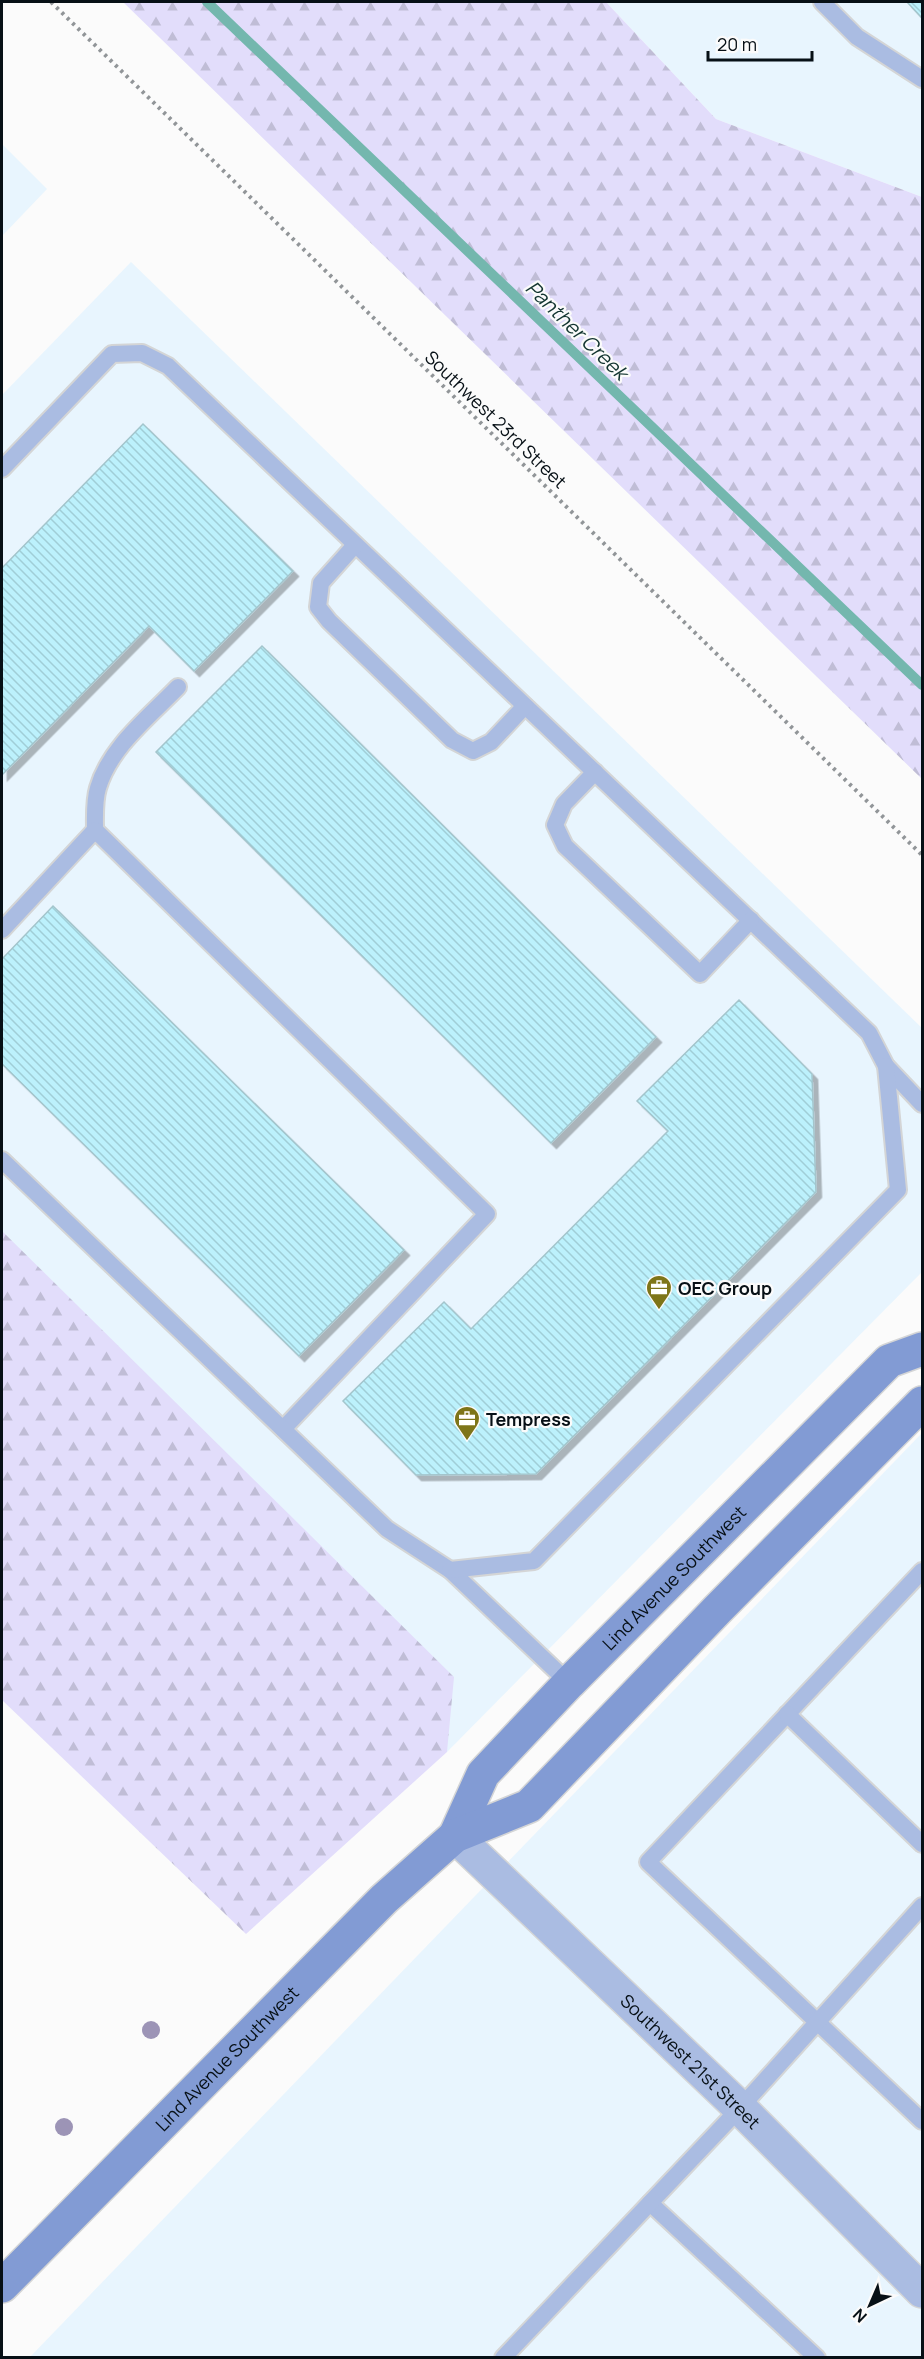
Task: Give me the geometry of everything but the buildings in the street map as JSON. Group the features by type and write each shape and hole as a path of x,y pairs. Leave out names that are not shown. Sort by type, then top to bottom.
{"main road":[{"name":"Lind Avenue Southwest","path":"455,1836 483,1774 569,1683 889,1360 922,1349"},
{"name":"Lind Avenue Southwest","path":"2,2286 384,1899 455,1836 529,1806 717,1610 922,1403"}],"street":[{"name":"Southwest 21st Street","path":"455,1836 740,2108 922,2291"}],"lane":[{"path":"822,2 857,37 922,79"},
{"path":"2,469 112,354 142,353 168,366 869,1033 886,1066 922,1104"},
{"path":"355,545 321,583 318,607 329,621 452,740 473,751 491,742 525,706"},
{"path":"2,930 95,830 97,791 104,772 123,744 178,687"},
{"path":"595,772 564,804 555,825 565,846 700,974 752,920"},
{"path":"95,830 488,1214 283,1429"},
{"path":"450,1570 534,1561 898,1190 886,1066"},
{"path":"2,1160 387,1529 450,1570 569,1683"},
{"path":"922,1571 648,1862 922,2121"},
{"path":"787,1714 922,1844"},
{"path":"503,2358 740,2108 922,1906"},
{"path":"650,2203 817,2358"}],"path":[{"name":"Southwest 23rd Street","path":"51,2 922,855"}],"shaded area":[{"path":"606,2 922,2 922,197 716,119"},
{"path":"2,144 47,189 2,236"},
{"path":"131,262 922,1028 922,1272 447,1752 2,1321 2,395"},
{"path":"922,1433 922,2357 30,2357"}],"green space":[{"path":"123,2 606,2 716,119 922,197 922,779"},
{"path":"2,1231 454,1677 447,1752 246,1934 2,1700"}],"waterway":[{"name":"Panther Creek","path":"207,2 922,685"}],"place":[{"name":"OEC Group","path":"659,1311"},
{"name":"Tempress","path":"467,1442"}]}
